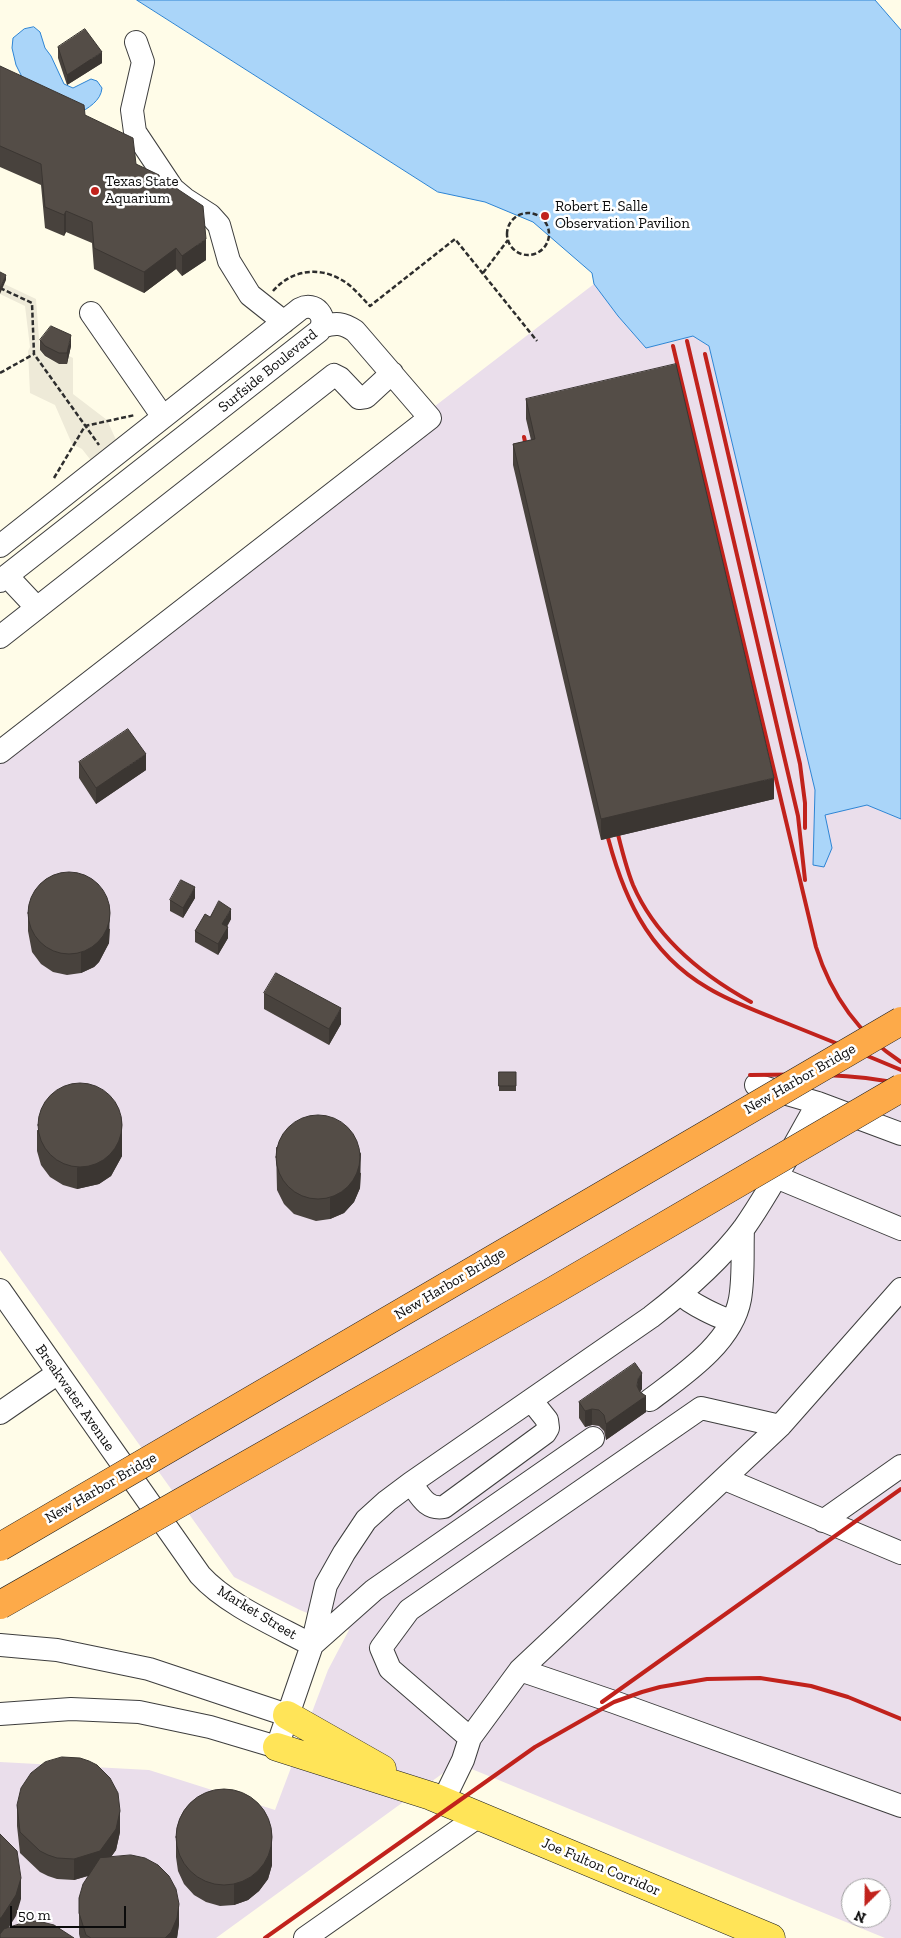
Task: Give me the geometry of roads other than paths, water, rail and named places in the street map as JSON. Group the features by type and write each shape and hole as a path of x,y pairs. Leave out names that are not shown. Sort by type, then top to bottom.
{"highway":[{"name":"New Harbor Bridge","path":"0,1547 901,1021"},
{"path":"0,1605 544,1296 901,1088"}],"main road":[{"name":"Joe Fulton Corridor","path":"287,1716 437,1799"},
{"name":"Joe Fulton Corridor","path":"277,1747 437,1799 771,1938"}],"street":[{"path":"136,42 143,62 132,110 136,132 173,188 185,199 210,215 219,224 229,261 250,295 284,322"},
{"name":"Surfside Boulevard","path":"0,546 300,309 309,306 321,313 324,322 320,331 4,578"},
{"path":"91,314 163,417"},
{"path":"0,752 430,418 355,331 344,324 333,323 322,327"},
{"path":"0,637 334,375 340,378 359,398 366,397 392,373"},
{"path":"4,578 37,608"},
{"path":"756,1085 818,1104 901,1134"},
{"path":"0,1714 71,1709 139,1712 210,1727 277,1747 312,1645 326,1585 366,1520 386,1501 411,1483 651,1317 681,1294 743,1229 776,1177 818,1104"},
{"path":"776,1177 901,1229"},
{"path":"650,1400 689,1371 709,1351 732,1320 740,1300 743,1229"},
{"path":"437,1799 463,1760 470,1738 520,1670 780,1426 901,1289"},
{"name":"Breakwater Avenue","path":"0,1290 186,1554"},
{"path":"681,1294 687,1300 725,1319 732,1320"},
{"path":"0,1413 58,1374"},
{"path":"411,1483 425,1502 436,1508 444,1507 544,1433 548,1428 547,1420 531,1400"},
{"path":"470,1738 390,1669 381,1648 409,1610 701,1408 780,1426"},
{"path":"312,1645 374,1590 593,1438"},
{"path":"823,1521 901,1466"},
{"path":"725,1479 901,1553"},
{"name":"Market Street","path":"186,1554 208,1584 227,1598 312,1645"},
{"path":"0,1646 57,1650 149,1669 287,1716"},
{"path":"520,1670 901,1806"},
{"path":"304,1938 479,1816"}],"water":[{"path":"137,0 875,0 901,30 901,819 867,805 825,815 832,848 824,867 813,865 815,790 709,346 693,336 646,348 618,316 594,284 592,273 533,222 485,202 438,192"},
{"path":"34,27 40,32 45,48 51,56 64,84 73,88 91,79 97,81 102,88 99,97 90,107 78,114 25,83 16,65 12,48 13,38 24,29"}],"railway":[{"path":"687,341 798,816 805,880"},
{"path":"673,346 816,947 822,965 848,1012 872,1039 901,1062"},
{"path":"705,354 800,764 805,803 805,828"},
{"path":"524,437 528,455"},
{"path":"615,822 633,885 654,922 682,953 698,967 751,1002"},
{"path":"605,826 619,874 639,918 652,938 668,957 686,973 708,988 735,1002 901,1070"},
{"path":"750,1075 845,1076 901,1084"},
{"path":"602,1702 901,1489"},
{"path":"265,1938 535,1747 614,1702 642,1692 707,1679 760,1678 811,1686 848,1697 901,1719"}],"place":[{"name":"Texas State Aquarium","path":"95,191"},
{"name":"Robert E. Salle Observation Pavilion","path":"545,216"}]}
